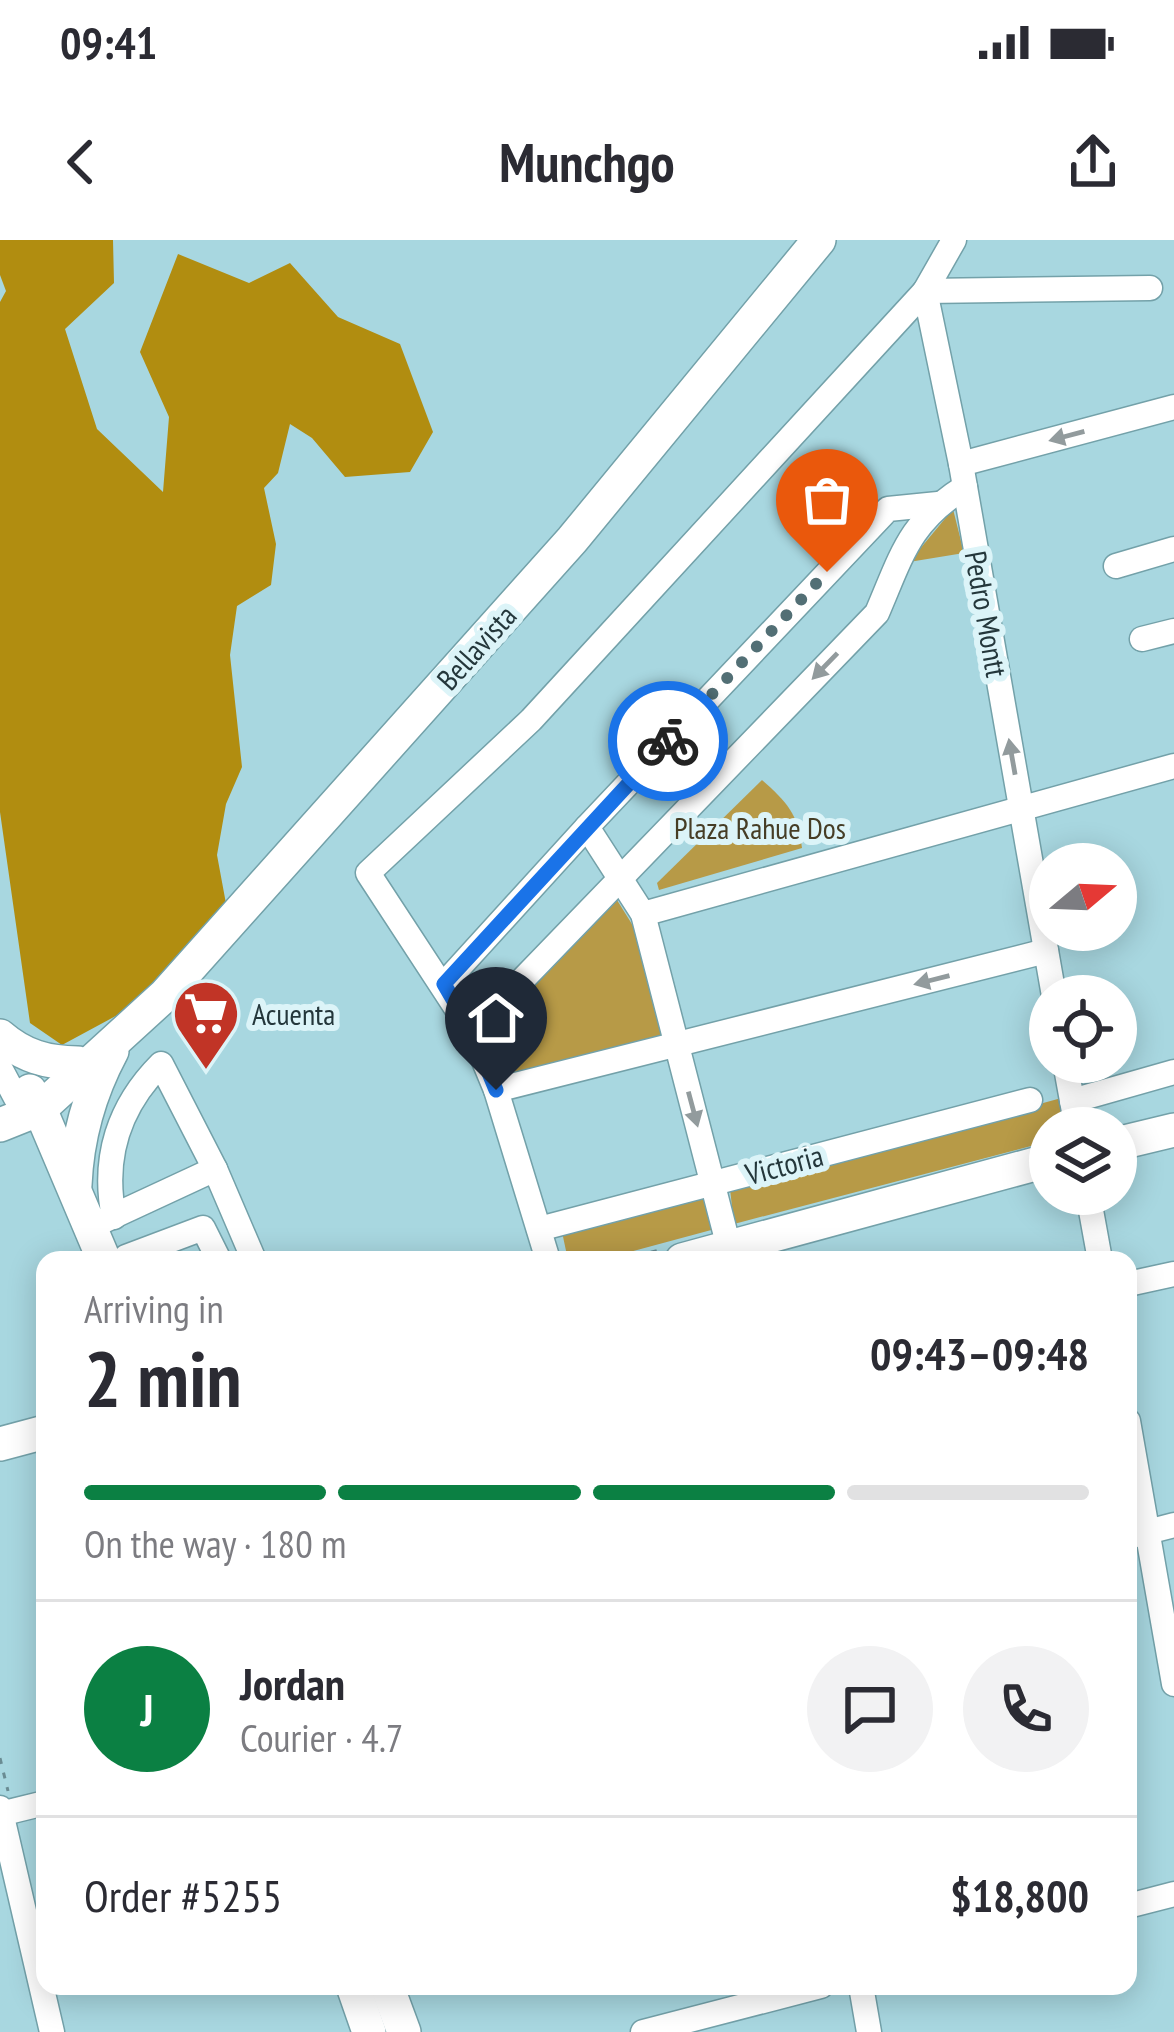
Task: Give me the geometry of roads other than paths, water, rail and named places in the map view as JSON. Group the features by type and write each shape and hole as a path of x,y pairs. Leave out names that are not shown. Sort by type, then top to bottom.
{"main road":[{"name":"Bellavista","path":"16,1102 118,1040 165,995 572,540 819,240"},
{"path":"0,1038 46,1061 78,1063"},
{"name":"Bellavista","path":"16,1102 118,1040"},
{"path":"75,1193 87,1109 118,1040"},
{"path":"16,1102 105,1246"},
{"path":"16,1102 105,1246"},
{"path":"1137,1139 1174,1130"},
{"path":"740,1251 1029,1166"},
{"path":"0,1444 36,1434"},
{"path":"356,1995 370,2032"},
{"path":"390,1995 404,2032"}],"street":[{"path":"545,1251 496,1090 472,1032 368,873 531,720 925,291 954,240"},
{"path":"925,291 1150,288"},
{"name":"Pedro Montt","path":"925,291 963,476 1029,854"},
{"path":"472,1032 878,613 908,540 963,476 1174,407"},
{"path":"444,984 888,509 938,504"},
{"path":"1116,566 1174,549"},
{"path":"1142,639 1174,631"},
{"path":"643,914 1174,766"},
{"path":"587,827 643,914 729,1251"},
{"path":"496,1090 1046,951"},
{"name":"Pedro Montt","path":"1046,951 1050,975"},
{"path":"0,1038 16,1102"},
{"path":"105,1246 110,1162 119,1126 136,1092 161,1064 250,1251"},
{"path":"1072,1101 1174,1072"},
{"path":"1069,1083 1073,1107"},
{"name":"Victoria","path":"539,1229 1030,1100"},
{"path":"105,1246 215,1169"},
{"path":"1092,1215 1098,1251"},
{"path":"105,1246 203,1228 214,1251"},
{"path":"1137,1282 1174,1274"},
{"path":"1174,1525 1138,1535 1174,1684"},
{"path":"36,1805 0,1812 36,1964"},
{"path":"1137,1904 1174,1894"},
{"path":"43,1995 52,2032"},
{"path":"643,2032 786,1995"},
{"path":"863,1995 869,2032"}],"place":[{"name":"Acuenta","path":"206,1072"}],"park label":[{"name":"Plaza Rahue Dos","path":"760,827"}]}
